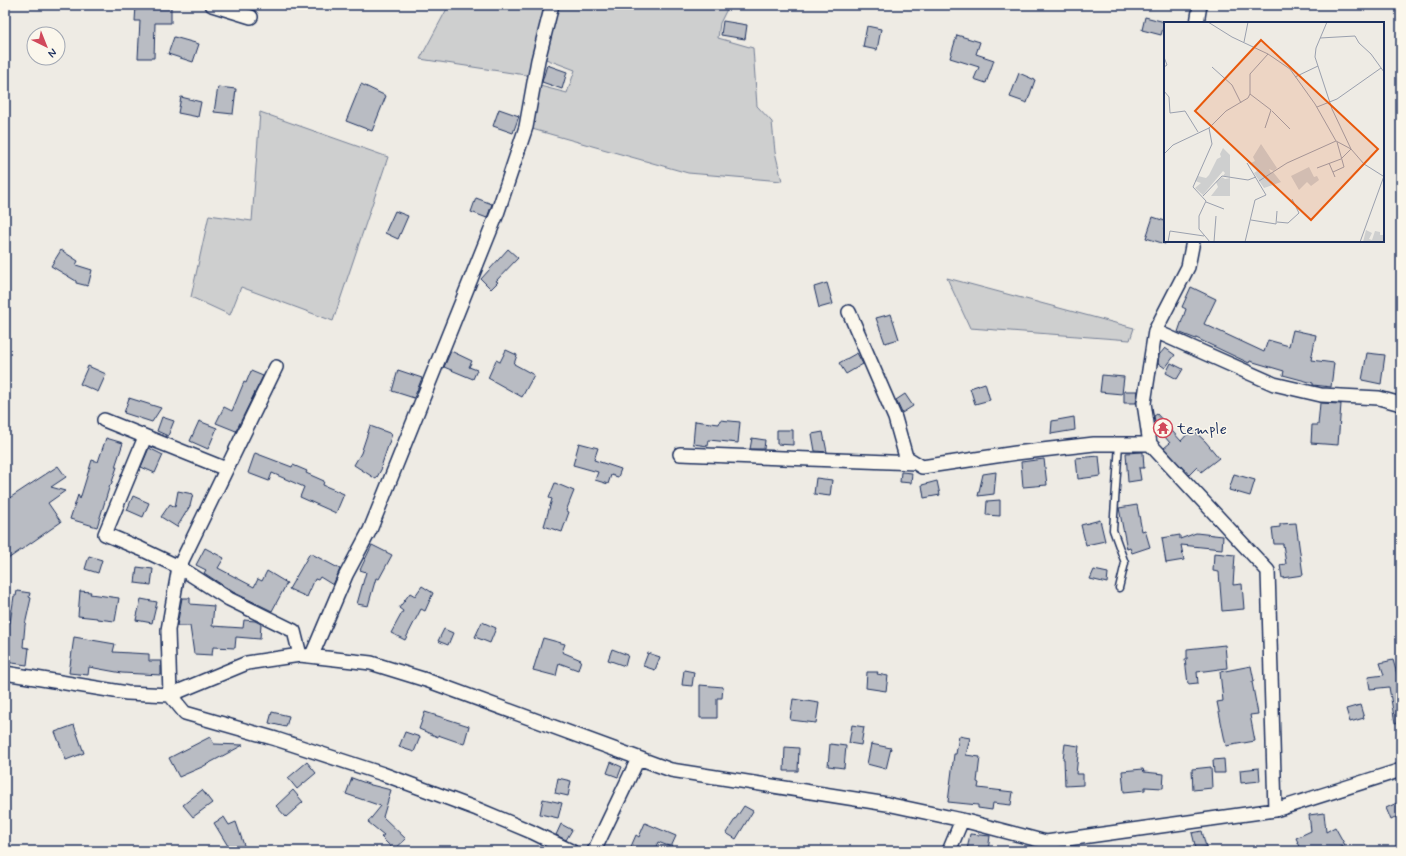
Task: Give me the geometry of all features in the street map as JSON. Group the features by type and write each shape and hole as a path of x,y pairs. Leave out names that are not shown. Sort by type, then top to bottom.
{"street":[{"path":"212,5 251,17"},
{"path":"306,655 370,530 497,214 526,127 538,60 552,5"},
{"path":"1197,22 1200,5"},
{"path":"1193,242 1188,267 1154,331 1144,403 1150,444 1268,571 1275,810"},
{"path":"849,312 895,418 906,457 922,467 1016,452 1094,444 1150,444"},
{"path":"1154,331 1274,384 1321,395 1379,398 1401,404"},
{"path":"276,367 179,567 168,630 170,695 185,713 276,739 383,774 477,809 532,832 570,851"},
{"path":"104,420 226,469"},
{"path":"145,437 105,534 179,567 229,599 294,630 306,655"},
{"path":"680,454 916,463"},
{"path":"5,673 127,693 170,695 247,662 306,655 371,663 426,680 671,770 887,804 962,820 1046,842 1275,810 1401,770"},
{"path":"594,851 638,759"},
{"path":"949,851 962,820"}],"lane":[{"path":"1119,444 1112,530 1125,563 1119,588"}],"shaded area":[{"path":"449,5 550,5 532,76 420,59"},
{"path":"554,5 729,5 720,23 718,38 753,48 757,106 772,122 775,152 782,181 688,173 532,129 536,85 567,93 575,70 543,58"},
{"path":"260,112 388,157 333,321 241,287 230,315 191,297 209,215 252,221"},
{"path":"947,278 1134,328 1130,340 970,328"}],"building":[{"path":"136,5 171,5 171,23 155,23 154,58 138,58 140,21 135,21"},
{"path":"1145,17 1165,22 1161,35 1142,30"},
{"path":"723,21 747,25 745,39 721,35"},
{"path":"867,26 881,29 877,50 863,47"},
{"path":"957,35 980,42 976,54 994,60 986,83 974,79 979,67 950,58"},
{"path":"174,37 199,44 193,62 168,54"},
{"path":"547,65 567,72 562,89 542,82"},
{"path":"1019,73 1035,80 1027,103 1010,97"},
{"path":"361,84 386,96 372,131 346,121"},
{"path":"218,87 236,89 233,114 214,112"},
{"path":"181,97 201,102 198,117 178,113"},
{"path":"499,109 519,116 513,133 493,126"},
{"path":"476,198 492,204 487,218 471,212"},
{"path":"395,211 408,216 398,239 385,233"},
{"path":"1153,217 1164,221 1165,244 1146,238"},
{"path":"508,249 518,258 496,281 498,282 491,289 481,279"},
{"path":"61,250 78,261 76,265 92,270 88,286 76,283 76,281 51,266"},
{"path":"827,283 833,304 819,308 814,287"},
{"path":"1191,287 1216,299 1204,324 1264,352 1268,340 1289,346 1293,330 1316,335 1311,360 1334,363 1331,387 1313,385 1313,383 1283,375 1284,371 1250,361 1249,363 1196,338 1178,332 1186,309 1182,307"},
{"path":"891,314 899,339 885,343 876,318"},
{"path":"1165,348 1175,355 1165,368 1158,363 1159,355"},
{"path":"506,350 517,355 514,364 534,375 522,397 488,378 496,360 500,362"},
{"path":"451,351 472,361 469,367 477,370 473,379 444,367"},
{"path":"857,353 863,364 846,374 839,363"},
{"path":"1367,353 1385,355 1381,384 1362,380"},
{"path":"1171,363 1183,369 1177,379 1166,373"},
{"path":"88,366 106,374 98,392 80,384"},
{"path":"398,370 422,378 414,398 392,391"},
{"path":"251,371 263,376 236,431 216,423 224,407 232,411 244,382 246,383"},
{"path":"1102,375 1124,377 1122,394 1100,392"},
{"path":"985,383 990,400 975,404 970,388"},
{"path":"1124,391 1138,391 1136,403 1124,403"},
{"path":"905,394 913,406 902,413 896,400"},
{"path":"129,398 161,408 152,422 124,413"},
{"path":"1320,403 1341,404 1338,445 1311,443 1312,425 1318,425"},
{"path":"1157,414 1181,441 1192,429 1205,441 1219,458 1201,472 1197,467 1189,475 1164,448 1170,443 1156,426 1154,416"},
{"path":"162,417 174,421 168,436 157,431"},
{"path":"1074,417 1075,430 1051,434 1052,421"},
{"path":"720,420 740,422 738,443 709,440 708,446 693,444 695,421 719,424"},
{"path":"199,421 217,428 208,449 190,441"},
{"path":"370,426 392,434 381,467 382,468 376,479 354,465 361,453"},
{"path":"777,430 793,430 793,445 777,444"},
{"path":"823,432 827,452 815,451 812,434"},
{"path":"106,438 123,443 115,467 117,467 97,527 70,519 78,495 80,499 92,460 98,462"},
{"path":"752,438 765,440 764,449 750,449"},
{"path":"579,443 598,448 594,460 621,469 618,477 611,475 608,484 595,480 598,472 573,465"},
{"path":"149,448 163,455 155,473 141,467"},
{"path":"1143,452 1144,468 1139,468 1141,480 1128,482 1126,453"},
{"path":"255,453 307,471 306,473 324,481 323,485 344,494 336,513 300,497 304,487 272,473 269,481 248,473"},
{"path":"1099,456 1101,476 1078,479 1076,458"},
{"path":"1044,459 1047,485 1023,487 1021,462"},
{"path":"58,466 66,477 51,487 65,491 48,503 61,522 5,561 5,501"},
{"path":"901,472 912,473 911,483 900,482"},
{"path":"996,472 994,494 978,496 983,474"},
{"path":"1234,474 1255,480 1250,496 1229,490"},
{"path":"816,478 832,480 830,496 814,494"},
{"path":"937,481 940,495 924,498 922,485"},
{"path":"555,483 574,491 566,511 569,512 562,532 544,526 552,499 549,498"},
{"path":"178,491 193,494 190,506 177,527 161,517 170,504 175,507"},
{"path":"133,496 149,503 143,517 127,510"},
{"path":"1000,500 1000,516 986,515 987,501"},
{"path":"1137,505 1142,531 1145,530 1150,547 1132,553 1130,548 1127,549 1119,508"},
{"path":"1100,520 1105,541 1086,545 1081,525"},
{"path":"1296,523 1303,575 1282,578 1280,565 1286,564 1283,544 1274,544 1272,528 1280,527 1280,524"},
{"path":"1196,533 1223,536 1222,549 1181,545 1184,560 1166,563 1162,538 1180,535 1180,539"},
{"path":"372,545 392,555 379,579 376,578 368,606 357,604 366,572 360,570"},
{"path":"205,548 224,558 218,568 254,587 258,579 262,581 267,571 287,583 272,611 233,592 204,573 206,570 196,565"},
{"path":"310,553 340,569 333,585 320,577 318,580 315,579 307,597 289,589"},
{"path":"1214,553 1235,555 1233,585 1242,584 1244,609 1222,611 1219,572 1213,571"},
{"path":"89,556 102,560 98,573 85,569"},
{"path":"137,567 153,569 151,585 135,583"},
{"path":"1094,570 1108,573 1107,583 1090,579"},
{"path":"422,586 433,593 425,611 421,609 405,640 391,633 403,611 399,608 410,593 415,596"},
{"path":"17,591 30,593 29,597 31,598 25,625 23,647 29,648 27,665 5,662 8,623 10,623 14,596 16,596"},
{"path":"80,591 119,598 115,621 78,616"},
{"path":"182,598 190,598 190,604 214,606 212,626 243,628 244,620 255,621 261,624 260,639 236,637 235,648 213,647 212,655 194,654 190,626 177,626"},
{"path":"141,599 157,602 152,623 136,620"},
{"path":"482,622 496,628 490,643 475,637"},
{"path":"444,629 453,633 448,645 438,641"},
{"path":"74,637 115,644 113,652 149,654 149,661 161,661 161,675 122,673 89,667 88,675 69,673"},
{"path":"543,638 565,644 562,652 581,660 578,670 559,663 556,676 533,670"},
{"path":"1225,645 1227,668 1197,672 1198,683 1188,684 1185,659 1187,659 1187,649"},
{"path":"612,649 628,655 625,666 608,660"},
{"path":"648,653 660,657 655,670 643,666"},
{"path":"1393,660 1399,681 1401,681 1401,722 1395,723 1389,687 1370,689 1368,677 1384,675 1380,663"},
{"path":"1251,666 1254,681 1252,682 1258,714 1250,715 1255,741 1226,746 1217,702 1223,701 1220,672"},
{"path":"684,670 694,672 692,686 682,685"},
{"path":"867,672 878,672 877,674 888,676 886,691 866,688"},
{"path":"700,685 723,687 722,698 717,698 717,718 700,718"},
{"path":"793,699 819,703 816,723 790,720"},
{"path":"1360,705 1364,718 1350,722 1346,709"},
{"path":"272,712 289,716 286,727 269,723"},
{"path":"425,712 469,726 464,744 438,735 438,737 419,729"},
{"path":"74,725 84,753 66,760 55,732"},
{"path":"852,725 864,727 861,745 849,743"},
{"path":"405,732 420,737 414,752 399,747"},
{"path":"959,736 970,738 966,755 980,757 977,782 979,783 978,788 1013,792 1011,805 993,803 992,810 978,808 978,805 948,802 954,754 956,754"},
{"path":"210,737 214,744 243,745 202,767 179,777 169,758"},
{"path":"830,744 846,746 844,768 828,766"},
{"path":"871,744 891,748 886,769 867,764"},
{"path":"1065,744 1079,746 1076,774 1083,774 1083,785 1065,786 1063,759"},
{"path":"785,747 799,748 798,771 784,771"},
{"path":"1224,759 1225,773 1214,773 1213,760"},
{"path":"307,762 316,773 297,789 288,778"},
{"path":"611,762 622,767 618,777 607,773"},
{"path":"1211,767 1212,788 1193,790 1192,769"},
{"path":"1259,768 1260,781 1241,783 1240,770"},
{"path":"1143,769 1144,772 1164,774 1163,788 1145,787 1145,790 1124,792 1122,771"},
{"path":"352,778 391,790 383,817 406,839 394,850 381,837 384,835 368,822 381,806 346,794"},
{"path":"558,778 571,781 568,796 555,793"},
{"path":"202,790 212,803 193,817 183,805"},
{"path":"293,790 303,802 286,817 276,806"},
{"path":"543,799 562,803 558,818 540,814"},
{"path":"1401,801 1401,815 1391,820 1386,808"},
{"path":"744,806 753,811 736,839 726,833"},
{"path":"1324,813 1326,832 1335,827 1345,845 1335,851 1302,851 1296,838 1311,831 1309,815"},
{"path":"224,817 229,825 236,822 246,851 231,851 214,823"},
{"path":"645,823 676,836 671,847 658,842 654,851 629,851 636,835 639,837"},
{"path":"561,824 572,830 566,840 556,835"},
{"path":"1202,831 1206,847 1196,849 1192,833"},
{"path":"970,834 990,836 988,851 967,850"}],"place":[{"name":"temple","path":"1163,428"}]}
